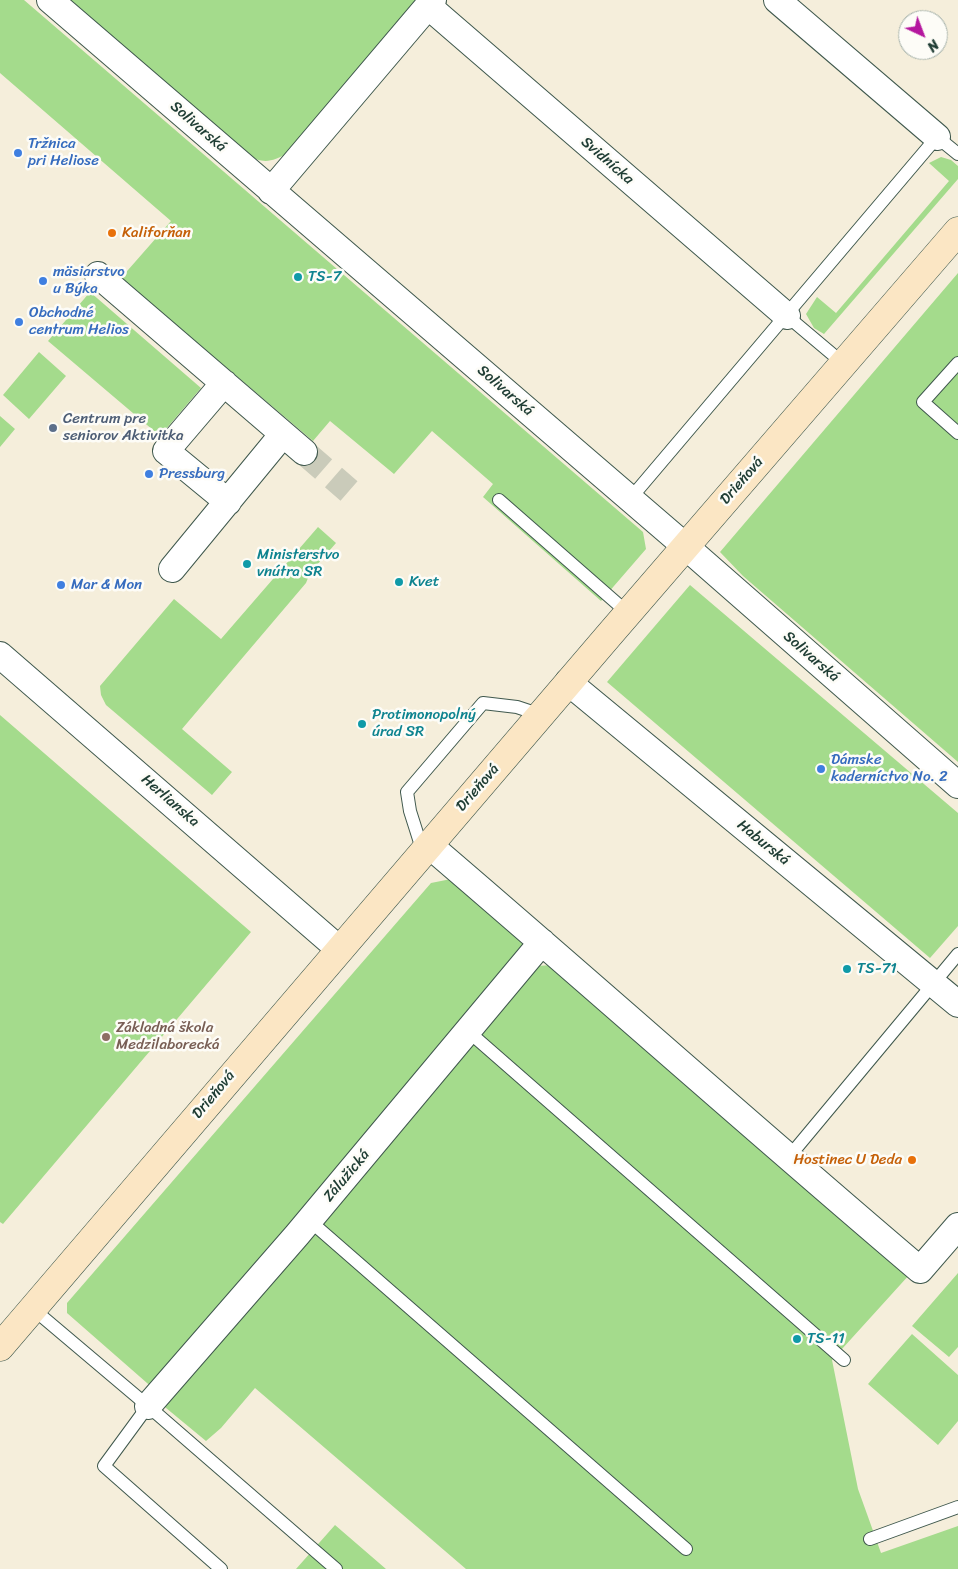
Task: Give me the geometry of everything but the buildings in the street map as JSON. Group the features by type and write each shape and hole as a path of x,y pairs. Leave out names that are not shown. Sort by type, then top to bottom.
{"street":[{"name":"Solivarská","path":"50,0 685,546 958,785"},
{"path":"778,0 937,137"},
{"name":"Svidnícka","path":"265,185 430,3 787,316"},
{"name":"Drieňová","path":"0,1346 568,682 958,231"},
{"path":"98,275 304,452"},
{"path":"224,383 166,451 228,502"},
{"path":"172,569 283,434"},
{"name":"Herlianska","path":"0,655 340,949"},
{"name":"Haburská","path":"568,682 958,1004"},
{"path":"426,849 542,942 735,1109 788,1158 920,1270 958,1226"},
{"name":"Zálužická","path":"148,1406 310,1221 542,942"}],"lane":[{"path":"630,499 937,137 958,154"},
{"path":"787,316 844,364"},
{"path":"958,363 923,402 958,433"},
{"path":"499,500 628,613"},
{"path":"426,849 410,811 406,792 483,703 516,707 541,715"},
{"path":"788,1158 958,954"},
{"path":"469,1032 844,1360"},
{"path":"310,1221 686,1549"},
{"path":"32,1308 336,1569"},
{"path":"148,1406 104,1466 221,1569"},
{"path":"870,1539 958,1507"}],"green space":[{"path":"0,0 24,0 643,532 646,549 601,601 483,497 493,484 432,431 394,474 330,421 313,441 121,278 171,221 0,73"},
{"path":"65,0 418,0 290,152 272,160 262,161 244,154"},
{"path":"941,157 951,160 958,166 958,179 824,334 814,328 806,314 817,297 836,313 949,181 929,163"},
{"path":"958,273 958,762 743,576 720,552"},
{"path":"90,292 201,388 160,436 48,341"},
{"path":"39,352 66,376 29,419 3,395"},
{"path":"0,416 15,429 0,447"},
{"path":"318,527 336,543 310,573 306,583 182,729 232,772 212,795 106,705 101,695 100,686 174,599 221,639"},
{"path":"690,585 958,813 958,926 930,958 607,682"},
{"name":"Základná škola Medzilaborecká","path":"0,715 251,932 3,1224 0,1222"},
{"path":"451,879 536,950 155,1390 67,1313 67,1303 431,883"},
{"path":"554,965 910,1274 832,1360 858,1489 881,1553 958,1526 958,1569 466,1569 255,1388 221,1428 206,1441 160,1403 536,966"},
{"path":"958,1273 958,1347 949,1357 912,1326"},
{"path":"912,1334 958,1375 958,1421 938,1445 868,1384"},
{"path":"335,1525 386,1569 296,1569"}],"tunnel":[{"path":"304,452 349,491"}],"place":[{"name":"Tržnica pri Heliose","path":"18,153"},
{"name":"Kaliforňan","path":"112,233"},
{"name":"TS-7","path":"298,277"},
{"name":"mäsiarstvo u Býka","path":"43,281"},
{"name":"Obchodné centrum Helios","path":"19,322"},
{"name":"Centrum pre seniorov Aktivitka","path":"53,428"},
{"name":"Pressburg","path":"149,474"},
{"name":"Ministerstvo vnútra SR","path":"247,564"},
{"name":"Kvet","path":"399,582"},
{"name":"Mar & Mon","path":"61,585"},
{"name":"Protimonopolný úrad SR","path":"362,724"},
{"name":"Dámske kaderníctvo No. 2","path":"821,769"},
{"name":"TS-71","path":"847,969"},
{"name":"Základná škola Medzilaborecká","path":"106,1037"},
{"name":"Hostinec U Deda","path":"912,1160"},
{"name":"TS-11","path":"797,1339"}]}
